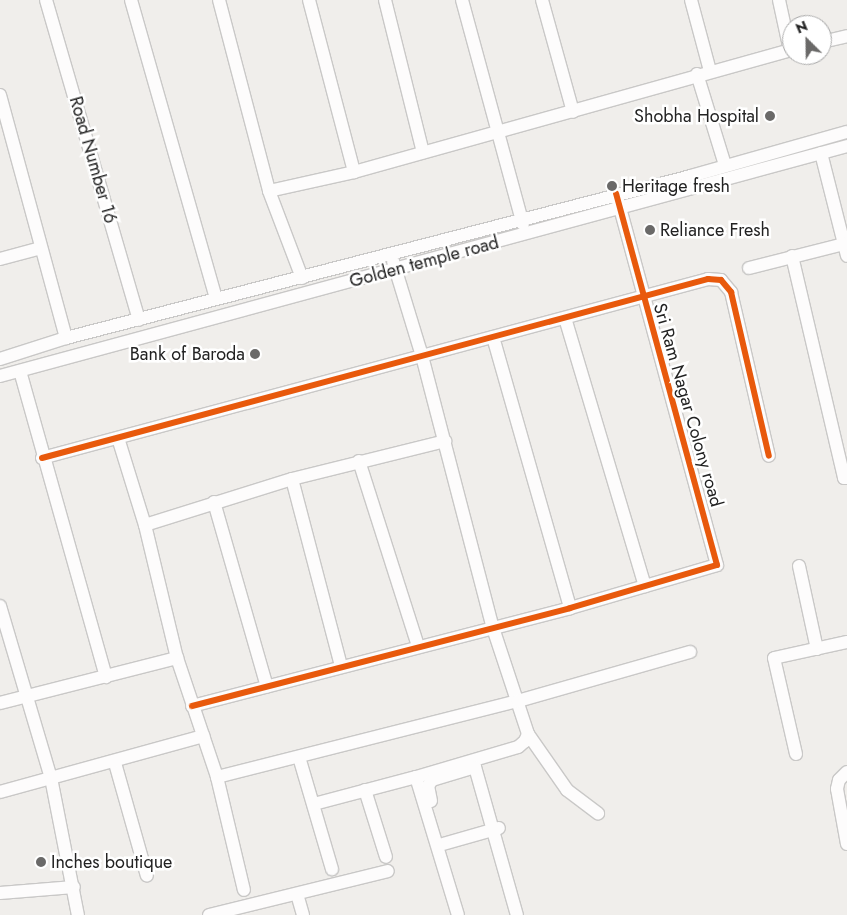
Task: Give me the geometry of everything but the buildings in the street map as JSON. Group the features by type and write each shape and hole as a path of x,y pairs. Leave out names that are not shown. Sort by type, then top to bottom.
{"street":[{"name":"Road Number 16","path":"46,0 138,320"},
{"path":"131,0 216,299"},
{"path":"219,0 269,191 302,278"},
{"path":"309,0 354,172"},
{"path":"386,0 423,152"},
{"path":"462,0 500,131 526,235"},
{"path":"542,0 572,112"},
{"path":"691,0 710,71"},
{"path":"780,0 783,15"},
{"path":"832,40 847,36"},
{"path":"269,191 354,172 572,112 697,74 782,52"},
{"path":"697,74 717,173"},
{"path":"0,95 66,338"},
{"name":"Golden temple road","path":"0,376 619,210 717,173 847,132"},
{"name":"Golden temple road","path":"717,173 821,153 847,146"},
{"path":"749,268 792,256 846,250 821,153"},
{"name":"Golden temple road","path":"0,359 66,338 391,255 521,218 616,194 694,182"},
{"name":"Sri Ram Nagar Colony road","path":"616,194 642,296 717,565 645,586"},
{"path":"0,259 41,248"},
{"path":"391,255 394,270 422,356 492,628 528,734 567,790 598,813"},
{"path":"792,256 844,478 847,478"},
{"path":"42,458 642,296 708,280 721,280 727,284 769,456"},
{"path":"192,706 570,608 645,586 565,318"},
{"path":"493,337 570,608"},
{"path":"20,372 42,458 106,677"},
{"path":"118,438 145,525 192,706 217,777 244,890"},
{"path":"145,525 292,478 359,460 445,441"},
{"path":"359,460 418,646"},
{"path":"292,478 342,666"},
{"path":"214,502 267,687"},
{"path":"799,566 817,649"},
{"path":"0,606 51,778 78,915"},
{"path":"796,754 774,658 847,642"},
{"path":"217,777 518,701 690,652"},
{"path":"0,703 178,658"},
{"path":"464,915 428,786 432,780 478,764 518,747 526,741 528,734"},
{"path":"0,792 115,763 203,736"},
{"path":"299,757 332,868"},
{"path":"115,763 147,876"},
{"path":"314,804 416,777 478,764"},
{"path":"478,764 514,891 517,915"},
{"path":"847,772 839,780 837,789 847,844"},
{"path":"416,777 458,915"},
{"path":"364,790 386,857"},
{"path":"443,844 496,828"},
{"path":"209,915 388,870"},
{"path":"0,893 74,887"},
{"path":"514,891 526,915"},
{"path":"297,894 303,915"}],"cycle path":[{"path":"192,706 570,608 717,565 616,194"},
{"path":"42,458 708,279 721,280 731,292 769,456"}],"place":[{"name":"Shobha Hospital","path":"770,116"},
{"name":"Heritage fresh","path":"612,186"},
{"name":"Reliance Fresh","path":"650,230"},
{"name":"Bank of Baroda","path":"255,354"},
{"name":"Inches boutique","path":"41,862"}]}
